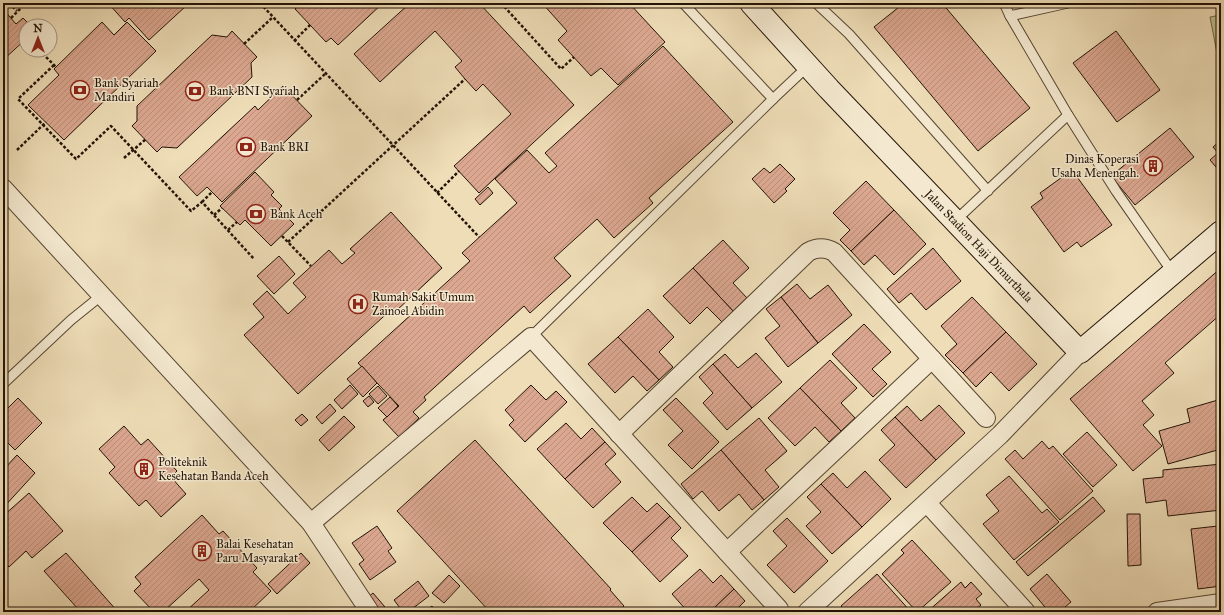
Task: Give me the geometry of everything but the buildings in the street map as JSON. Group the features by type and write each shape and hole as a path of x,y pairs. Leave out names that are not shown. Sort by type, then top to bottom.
{"street":[{"name":"Jalan Stadion Haji Dimurthala","path":"751,3 808,66 1080,352"},
{"path":"3,188 311,523 370,612"},
{"path":"807,612 1000,435 1080,352 1221,232"},
{"path":"619,434 812,250 824,248 834,252 986,418"},
{"path":"311,523 531,337 779,609"},
{"path":"727,552 932,359"},
{"path":"927,503 1026,612"},
{"path":"1157,612 1221,603"}],"lane":[{"path":"683,3 773,99"},
{"path":"816,3 849,34 988,191"},
{"path":"1004,3 1068,116 1116,191 1173,273"},
{"path":"1010,16 1068,3"},
{"path":"531,337 808,66"},
{"path":"955,221 1068,116"},
{"path":"3,384 71,320 102,295"}],"path":[{"path":"9,3 17,11"},
{"path":"11,18 26,3"},
{"path":"260,3 479,237"},
{"path":"500,3 561,69 574,57"},
{"path":"244,44 273,17"},
{"path":"294,41 310,25"},
{"path":"48,58 55,66 18,99 76,159 111,126 191,211 212,192"},
{"path":"297,100 326,74"},
{"path":"288,242 465,79"},
{"path":"17,150 46,122"},
{"path":"124,158 146,139"},
{"path":"437,193 459,171"},
{"path":"202,202 254,259"},
{"path":"214,216 222,208"},
{"path":"228,230 236,222"},
{"path":"282,236 311,266"}],"green space":[{"path":"1221,15 1221,74 1210,17"}],"place":[{"name":"Bank Syariah Mandiri","path":"80,90"},
{"name":"Bank BNI Syariah","path":"195,91"},
{"name":"Bank BRI","path":"246,147"},
{"name":"Dinas Koperasi Usaha Menengah.","path":"1153,166"},
{"name":"Bank Aceh","path":"256,214"},
{"name":"Rumah Sakit Umum Zainoel Abidin","path":"358,304"},
{"name":"Politeknik Kesehatan Banda Aceh","path":"144,469"},
{"name":"Balai Kesehatan Paru Masyarakat","path":"202,551"}]}
